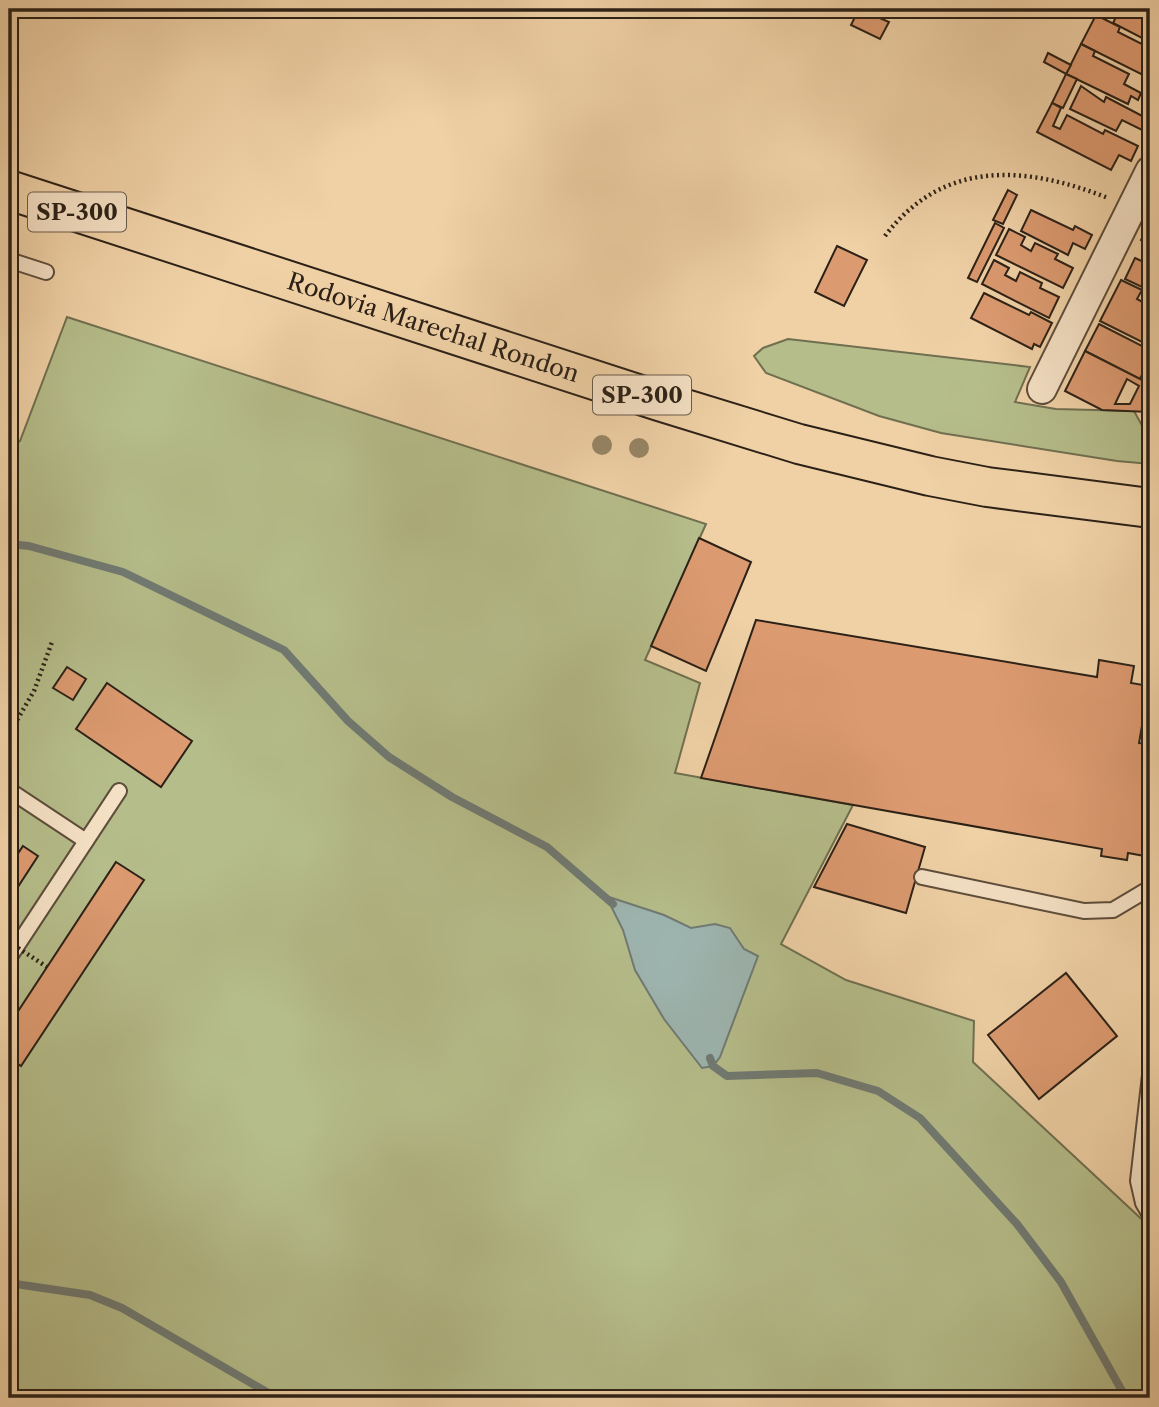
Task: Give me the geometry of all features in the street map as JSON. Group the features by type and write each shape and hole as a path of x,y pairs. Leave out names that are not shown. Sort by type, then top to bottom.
{"main road":[{"name":"Rodovia Marechal Rondon","path":"9,190 799,444 987,487 1150,508"}],"street":[{"path":"1042,389 1150,171"}],"lane":[{"path":"9,260 46,272"},
{"path":"9,790 86,841"},
{"path":"9,958 119,791"},
{"path":"922,877 1084,911 1113,910 1150,888"},
{"path":"1150,1075 1138,1181 1143,1203 1150,1215"}],"path":[{"path":"885,236 898,219 924,197 955,181 989,175 1018,174 1046,178 1080,187 1132,208"},
{"path":"9,734 34,691 52,642"},
{"path":"9,942 47,967"}],"green space":[{"path":"67,317 706,524 645,660 700,683 675,773 853,805 781,944 846,980 974,1021 973,1062 1150,1227 1150,1398 9,1398 9,447 20,441"},
{"path":"788,339 1030,367 1015,402 1056,409 1134,411 1145,431 1150,431 1150,464 941,433 879,416 766,373 754,356 763,348"}],"water":[{"path":"606,896 664,915 691,928 715,924 730,928 744,949 758,956 720,1057 713,1066 702,1068 664,1019 635,970 623,930"}],"building":[{"path":"859,9 889,22 880,39 851,25"},
{"path":"1080,9 1099,9 1095,16"},
{"path":"1120,9 1150,10 1150,33 1146,31 1142,38 1113,23"},
{"path":"1096,15 1120,27 1118,32 1150,48 1149,78 1081,44"},
{"path":"1081,44 1095,51 1093,56 1129,74 1124,84 1141,93 1138,100 1131,96 1128,104 1066,74"},
{"path":"1048,53 1071,65 1066,74 1044,62"},
{"path":"1066,74 1077,79 1063,108 1052,103"},
{"path":"1081,86 1104,102 1106,97 1148,119 1142,130 1122,120 1116,131 1070,109"},
{"path":"1052,103 1061,108 1053,126 1060,129 1067,115 1103,134 1105,130 1138,146 1131,161 1119,155 1111,170 1037,132"},
{"path":"1008,190 1017,195 1003,224 993,220"},
{"path":"1031,210 1073,230 1075,226 1092,235 1085,249 1073,243 1068,255 1021,231"},
{"path":"995,223 1004,228 977,282 968,278"},
{"path":"1148,226 1150,227 1150,245 1141,240"},
{"path":"1009,229 1025,237 1021,245 1031,251 1035,243 1058,254 1055,259 1073,268 1063,288 996,255"},
{"path":"837,246 867,260 844,306 815,292"},
{"path":"1135,258 1148,264 1150,260 1150,284 1145,281 1142,287 1125,279"},
{"path":"994,260 1009,268 1005,275 1016,281 1020,272 1042,283 1040,288 1059,297 1049,318 982,284"},
{"path":"1121,280 1142,290 1137,299 1150,306 1150,346 1100,321"},
{"path":"984,293 1052,323 1040,347 1034,344 1032,349 971,318"},
{"path":"1099,324 1150,350 1150,358 1140,379 1085,351"},
{"path":"1085,351 1150,384 1150,412 1102,410 1065,391","holes":["1127,379 1139,386 1130,404 1115,404"]},
{"path":"699,538 751,562 706,671 651,646"},
{"path":"756,620 1097,677 1099,660 1134,666 1131,683 1149,686 1139,743 1150,745 1150,857 1128,853 1127,860 1101,856 1102,849 701,778"},
{"path":"67,667 86,679 73,700 53,688"},
{"path":"107,683 192,741 161,787 76,729"},
{"path":"847,824 925,847 906,913 814,887"},
{"path":"23,846 38,856 12,896 9,894 9,867"},
{"path":"116,862 144,880 21,1066 9,1058 9,1025"},
{"path":"1066,973 1117,1036 1039,1099 988,1035"}],"waterway":[{"path":"9,544 29,546 123,572 284,650 348,721 389,757 452,797 547,847 613,904"},
{"path":"710,1058 713,1066 727,1076 817,1073 878,1091 920,1118 1017,1224 1061,1282 1126,1398"},
{"path":"9,1283 90,1295 122,1308 277,1398"}]}
